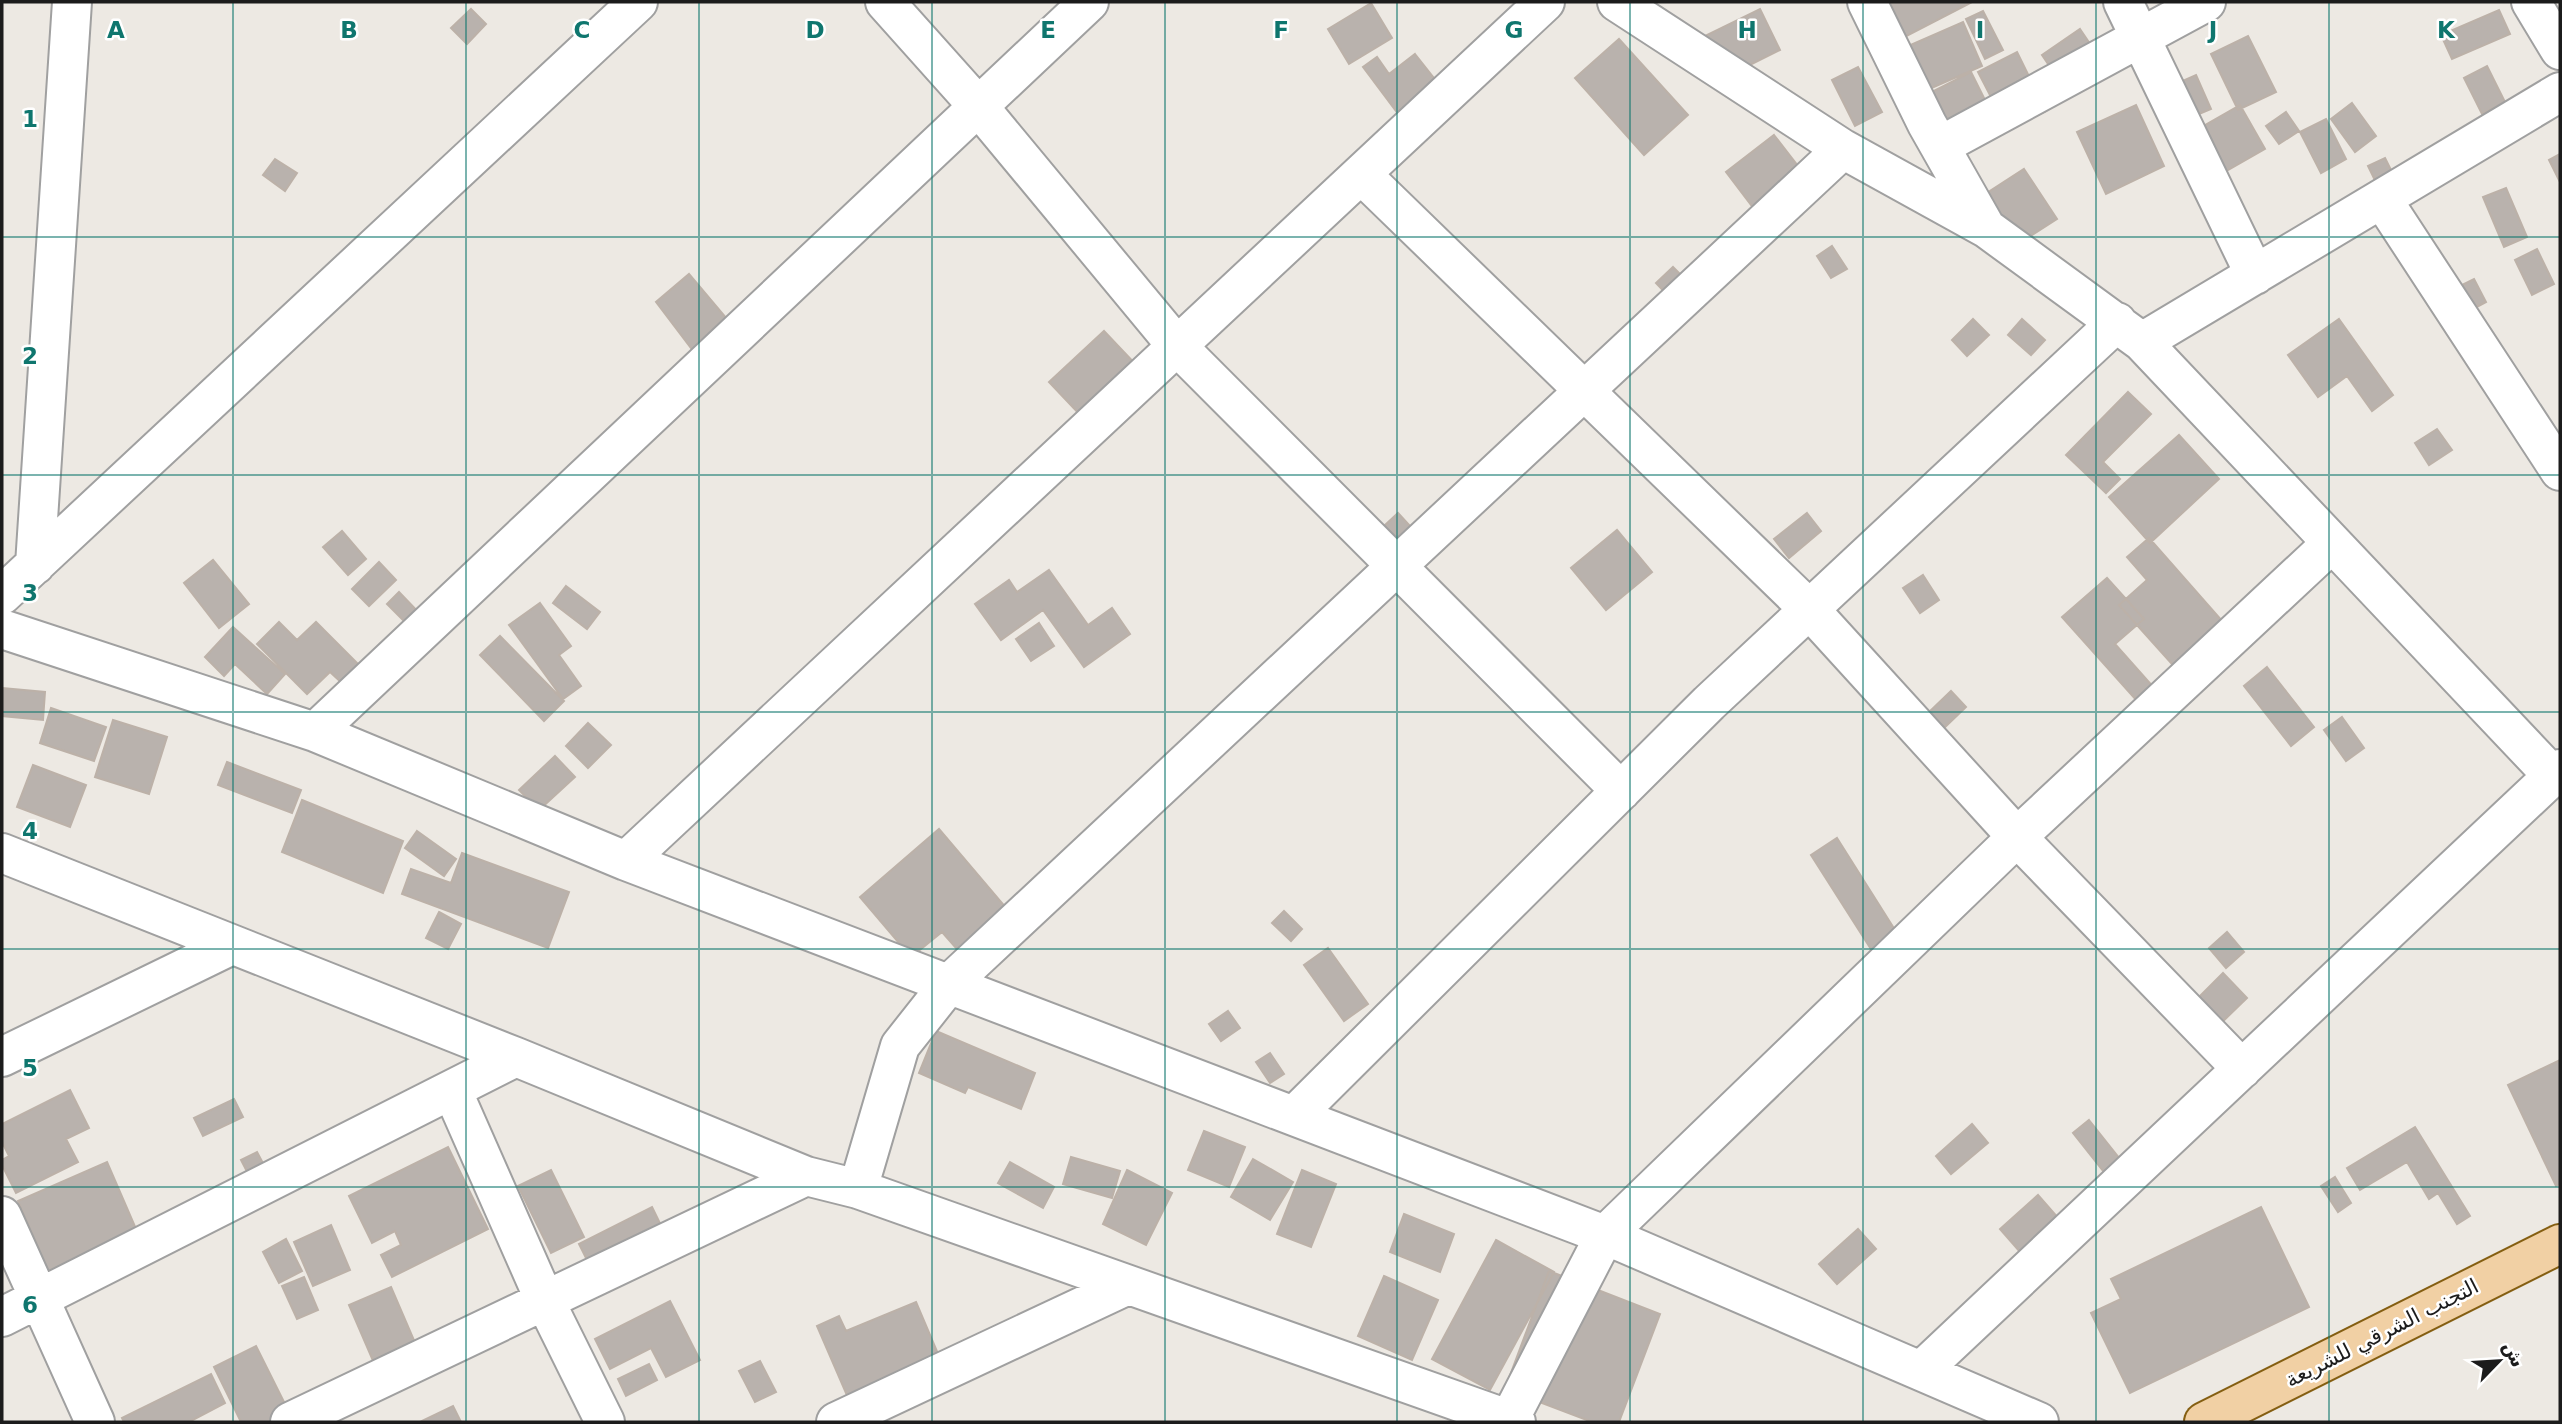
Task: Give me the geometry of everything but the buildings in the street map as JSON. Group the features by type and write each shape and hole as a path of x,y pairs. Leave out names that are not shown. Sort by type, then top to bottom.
{"main road":[{"name":"التجنب الشرقي للشريعة","path":"2204,1422 2560,1244"}],"street":[{"path":"35,565 72,2"},
{"path":"2,595 638,2"},
{"path":"885,2 978,106 1177,346 1621,791"},
{"path":"315,732 1089,2"},
{"path":"626,861 1545,2"},
{"path":"1867,2 1940,146 1986,228"},
{"path":"2123,2 2255,275"},
{"path":"1940,146 2206,2"},
{"path":"2531,2 2560,50"},
{"path":"1643,7 1843,149 1986,228 2130,332 2557,772 1921,1371"},
{"path":"1294,1116 1621,791 1810,610 2130,332 2255,275 2560,92"},
{"path":"858,1189 900,1046 949,984 1843,149"},
{"path":"1361,174 1810,610 2017,836 2242,1069"},
{"path":"2382,199 2560,471"},
{"path":"2,853 516,1057 806,1176 858,1189 1513,1421 1605,1235 2017,836 2332,543"},
{"path":"2,629 315,732 626,861 1605,1235 2039,1422"},
{"path":"2,1057 232,945"},
{"path":"2,1317 516,1057"},
{"path":"452,1090 545,1301 605,1422"},
{"path":"290,1422 806,1176"},
{"path":"2,1216 95,1422"},
{"path":"836,1422 1128,1285"}]}
